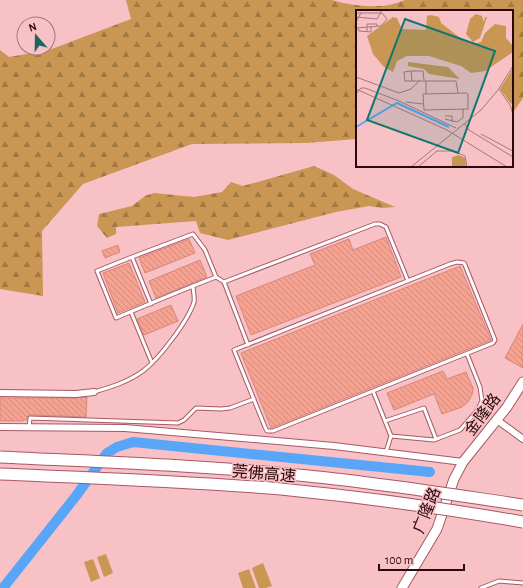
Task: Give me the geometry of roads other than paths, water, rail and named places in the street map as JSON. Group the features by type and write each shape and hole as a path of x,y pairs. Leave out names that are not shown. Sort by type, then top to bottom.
{"highway":[{"name":"莞佛高速","path":"0,457 172,465 299,475 423,490 523,505"},
{"name":"莞佛高速","path":"0,474 178,482 281,490 384,500 523,522"}],"main road":[{"name":"金隆路","path":"463,462 507,407 523,382"},
{"name":"广隆路","path":"402,588 437,529 454,479 463,462"}],"street":[{"path":"0,393 76,394 94,392"},
{"path":"497,420 523,439"},
{"path":"0,427 125,428 334,446 463,462"}],"lane":[{"path":"224,282 375,224 380,224 386,227 408,280"},
{"path":"216,277 116,318 97,271 193,234 205,250 216,277 224,282 248,345"},
{"path":"132,257 151,304"},
{"path":"457,262 464,263 495,340 493,343 467,354 273,431 268,431 265,427 234,350 248,345 408,280 457,262"},
{"path":"94,392 121,383 142,371 152,363 166,348 184,322 195,301 193,286"},
{"path":"131,312 152,363"},
{"path":"391,436 434,440 460,430 476,411 482,401 480,386 467,354"},
{"path":"373,391 391,436 386,452"},
{"path":"29,428 30,418 178,423 184,420 196,408 230,408 254,399"},
{"path":"385,421 424,408 436,439"},
{"path":"481,588 499,581 523,583"}],"waterway":[{"path":"3,588 76,496 107,453 117,447 133,442 430,472"}]}
